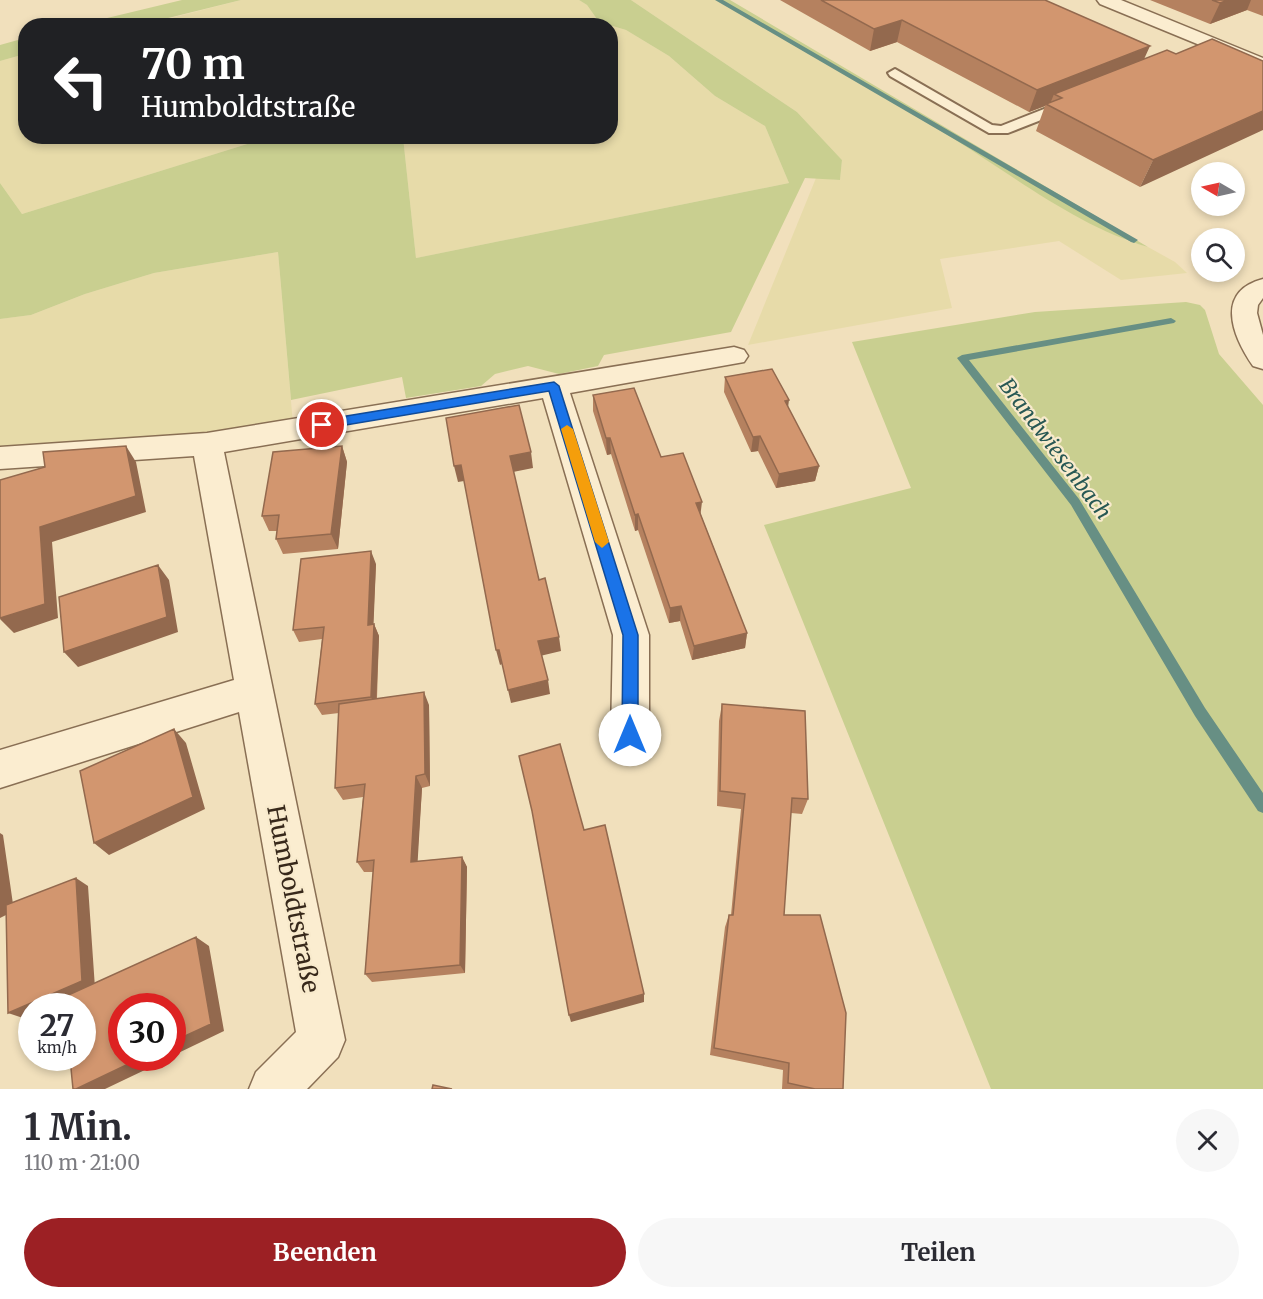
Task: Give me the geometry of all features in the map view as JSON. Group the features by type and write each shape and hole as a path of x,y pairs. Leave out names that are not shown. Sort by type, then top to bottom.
{"street":[{"path":"1106,0 1263,65"},
{"path":"1263,287 1248,299 1244,310 1254,348 1263,360"},
{"path":"0,458 207,444 645,373 734,356"},
{"path":"554,386 631,635 630,735"},
{"name":"Humboldtstraße","path":"207,444 321,1040 273,1089"},
{"path":"0,769 253,691"}],"lane":[{"path":"1194,54 1215,45"},
{"path":"895,73 989,129 1003,130 1088,96"}],"shaded area":[{"path":"241,0 579,0 587,5 596,18 171,18"},
{"path":"631,0 721,0 852,75 1060,206 1128,241 1148,247 1175,262 1187,273 1121,280 1059,241 940,259 952,308 748,345 816,178 840,180 842,160 797,112"},
{"path":"618,28 626,30 669,56 715,96 765,126 789,183 416,258 404,144 618,144"},
{"path":"18,56 18,144 247,144 22,214 0,183 0,61"},
{"path":"278,252 293,424 191,440 0,451 0,319 31,315 85,294 154,273"}],"green space":[{"path":"182,0 241,0 168,18 107,18"},
{"path":"579,0 631,0 797,112 842,160 840,180 805,178 731,332 604,355 598,366 559,374 528,366 495,374 481,386 406,398 402,377 291,400 278,252 154,273 85,294 31,315 0,319 0,183 22,214 247,144 404,144 416,258 789,183 765,126 715,96 669,56 626,30 618,28 618,18 596,18 587,5"},
{"path":"721,0 730,0 1148,247 1123,239 1074,215 898,105"},
{"path":"18,40 18,56 0,61 0,45"},
{"path":"1186,302 1200,305 1205,310 1219,354 1263,405 1263,1089 991,1089 764,525 911,488 852,342 1035,312"}],"building":[{"path":"821,0 1045,0 1150,46 1037,90 902,20 874,29"},
{"path":"1212,0 1228,0 1220,3"},
{"path":"1212,39 1263,61 1263,111 1153,160 1046,104 1062,98 1054,94 1167,50 1176,54"},
{"path":"772,369 789,400 785,401 819,466 779,474 760,436 753,437 725,377"},
{"path":"634,388 661,457 683,453 702,502 696,503 747,633 694,646 681,606 670,608 638,514 635,515 610,438 606,438 593,395"},
{"path":"519,405 531,452 510,456 539,580 545,578 559,637 538,641 548,680 508,690 499,650 496,650 461,465 454,466 446,418"},
{"path":"126,446 136,496 40,527 45,604 0,618 0,480 45,467 43,452"},
{"path":"342,446 331,534 276,539 279,515 262,516 273,452"},
{"path":"371,551 368,625 374,624 371,697 315,704 324,627 293,630 301,559"},
{"path":"158,565 167,617 64,652 59,597"},
{"path":"424,692 425,774 416,776 411,862 462,857 460,965 365,974 374,860 357,862 365,784 335,788 339,704"},
{"path":"722,704 805,711 808,799 792,798 784,915 820,915 846,1013 843,1089 815,1089 788,1083 789,1063 714,1048 729,915 733,915 745,794 720,791"},
{"path":"174,729 193,797 94,843 80,771"},
{"path":"560,744 584,830 605,825 644,994 569,1015 532,811 519,756"},
{"path":"76,878 82,981 54,993 18,993 18,1009 8,1013 6,905"},
{"path":"196,937 211,1024 186,1036 186,993 108,993 108,1071 114,1071 73,1089 71,1071 96,1071 96,993 73,993"},
{"path":"433,1085 452,1089 432,1089"}],"waterway":[{"name":"Brandwiesenbach","path":"718,0 1134,240"},
{"name":"Brandwiesenbach","path":"1171,321 962,358 1075,502 1200,712 1263,806"}],"slow traffic":[{"path":"567,429 602,542"}],"route":[{"path":"322,425 554,386 631,635 630,735"}]}
